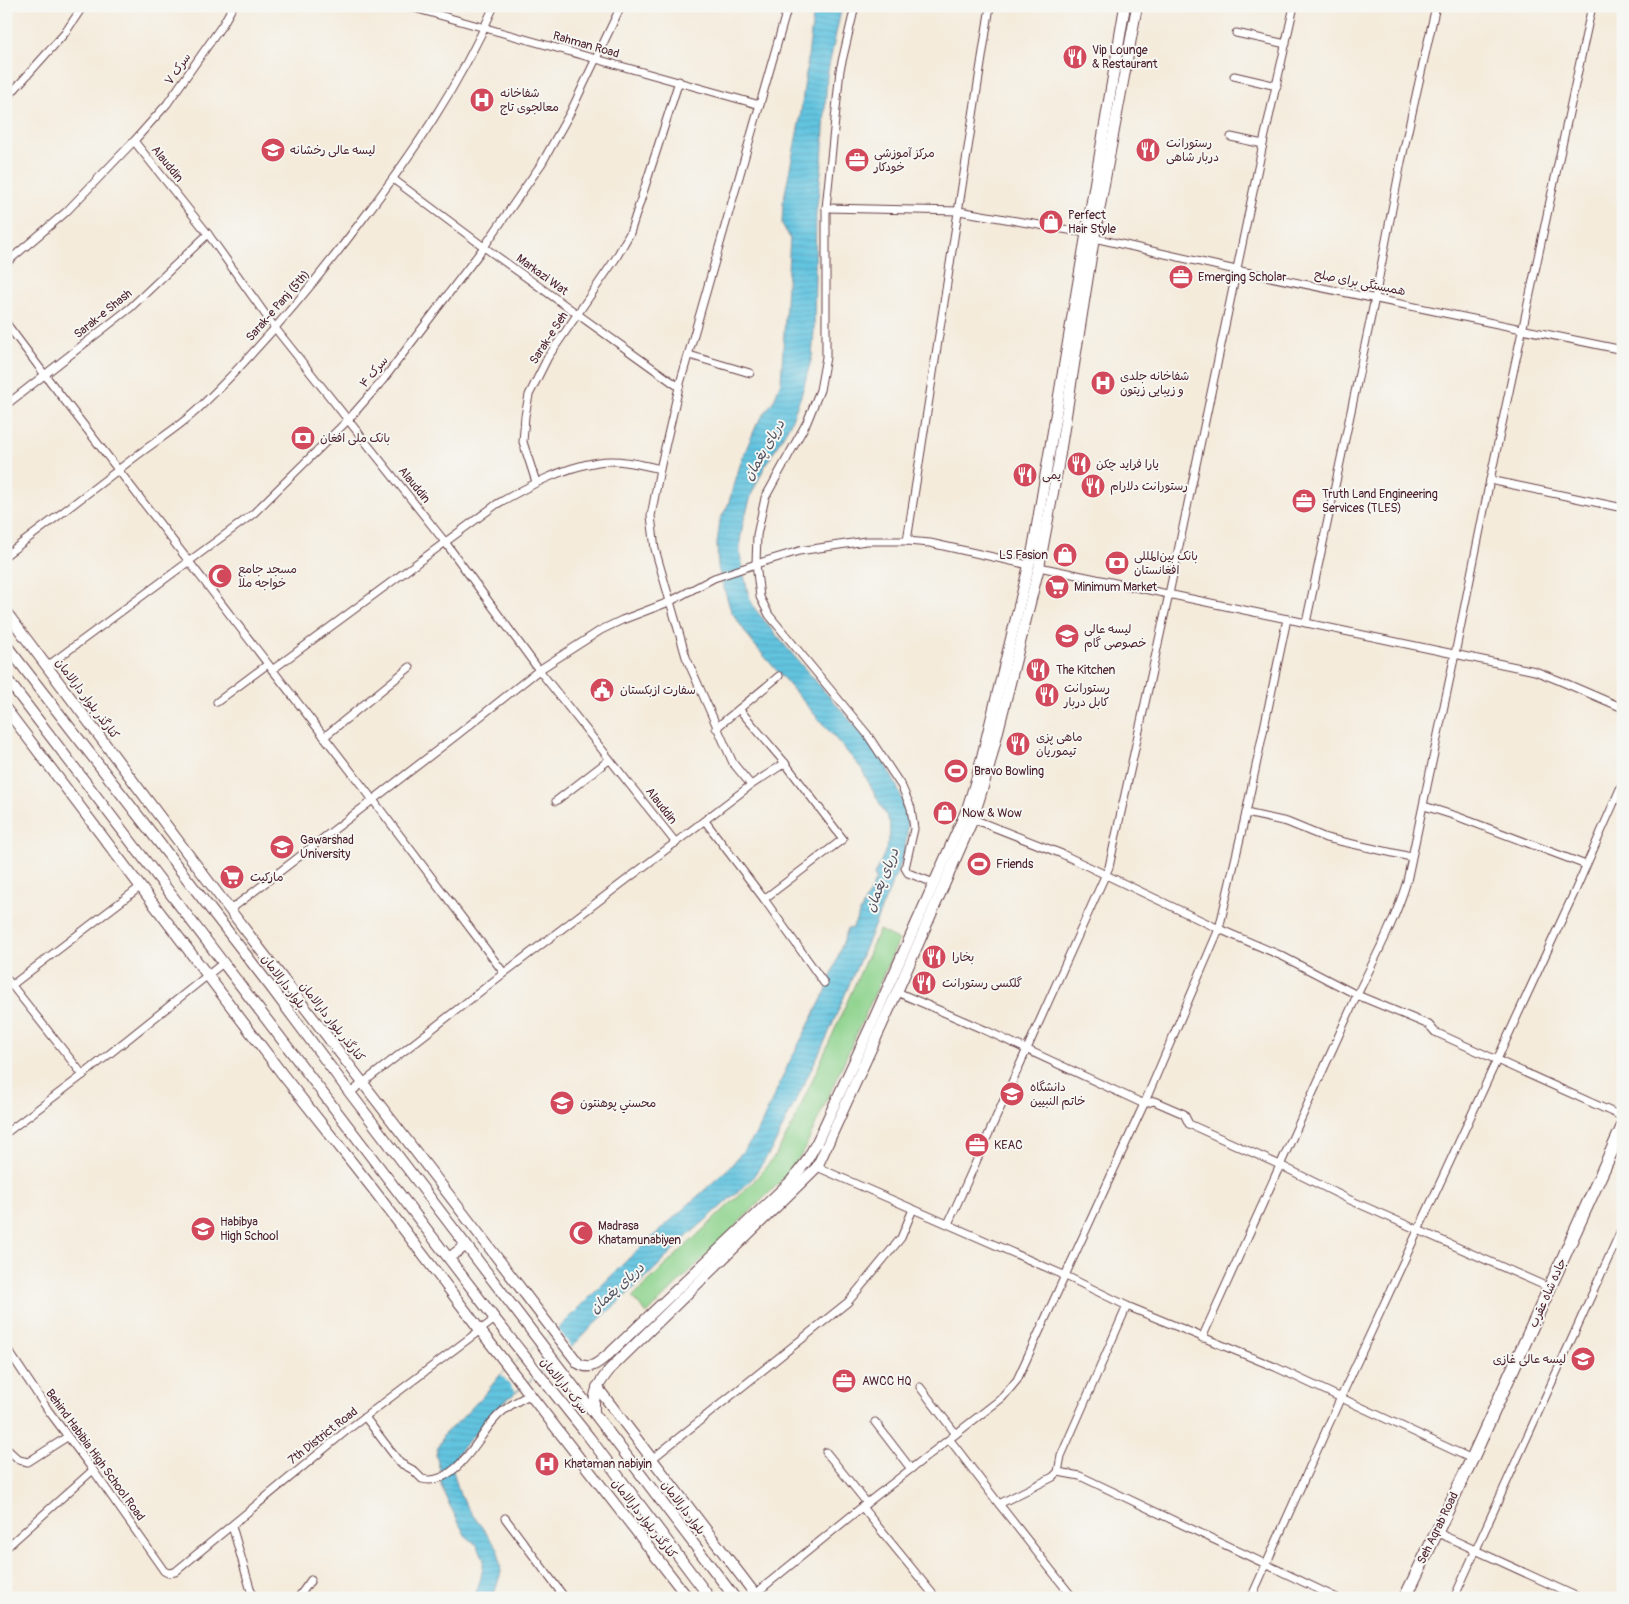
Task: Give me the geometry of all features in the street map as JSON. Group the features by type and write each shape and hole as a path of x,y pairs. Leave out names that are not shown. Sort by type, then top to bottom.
{"highway":[{"name":"جاده شاه عقرب","path":"1472,1459 1623,1126"},
{"name":"Seh Aqrab Road","path":"1404,1598 1472,1459"}],"main road":[{"path":"911,947 972,818 989,767 1059,456 1125,6"},
{"path":"1103,162 1137,6"},
{"path":"594,1412 593,1400 596,1387 614,1364 817,1167 897,992 934,883 967,809 1034,566"},
{"name":"کنارگذر بلوار دارالامان","path":"6,612 281,977 581,1365 590,1367 610,1353 791,1181 806,1162 817,1142 911,947"},
{"name":"بلوار دارالامان","path":"6,645 270,986 536,1337"},
{"path":"6,678 495,1319"},
{"path":"6,709 283,1075 373,1189 480,1330"},
{"path":"270,986 281,977"},
{"path":"449,1258 466,1245"},
{"path":"512,1305 526,1295"},
{"name":"سرک دارالامان","path":"495,1319 597,1449"},
{"name":"کنارگذر بلوار دارالامان","path":"480,1330 688,1598"},
{"name":"سرک دارالامان","path":"536,1337 574,1386"},
{"name":"بلوار دارالامان","path":"574,1386 735,1598"},
{"path":"596,1387 754,1596"},
{"path":"613,1437 597,1449 710,1598"}],"street":[{"path":"6,99 65,33 83,6"},
{"name":"سرک ۷","path":"6,263 66,212 167,104 223,24 233,6"},
{"name":"Rahman Road","path":"407,6 760,105"},
{"name":"Sarak-e Panj (5th)","path":"6,555 197,410 275,328 330,263 393,179 457,80 485,28 494,6"},
{"name":"سرک ۴","path":"46,666 253,514 348,420 383,380 484,247 542,163 570,113 621,6"},
{"path":"750,785 733,762 716,728 686,657 655,549 651,516 679,387 788,6"},
{"path":"855,6 840,70 826,208 826,357 820,390 807,422 765,498 757,535 754,564 760,597 769,615 867,734 902,788 911,808 914,823 906,871 934,883"},
{"path":"907,541 990,6"},
{"path":"948,1224 1106,876 1169,594 1236,270 1294,6"},
{"path":"1306,623 1375,298 1401,162 1436,6"},
{"path":"1202,1338 1356,995 1402,900 1424,806 1490,480 1592,6"},
{"path":"1236,33 1286,44"},
{"path":"1234,76 1277,86"},
{"name":"Sarak-e Seh","path":"536,482 523,442 529,395 548,357 616,258 630,233 679,81"},
{"path":"1231,137 1263,144"},
{"name":"Alauddin","path":"134,141 208,234 275,328 445,542 539,670 676,843"},
{"name":"Markazi Wat","path":"393,179 679,387"},
{"name":"همبستگی برای صلح","path":"826,208 959,212 1090,236 1236,270 1623,350"},
{"name":"Sarak-e Shash","path":"6,405 130,308 208,234"},
{"path":"6,323 504,973"},
{"path":"688,355 750,373"},
{"path":"217,702 270,667 497,504 536,482 572,468 599,462 636,463 660,469"},
{"path":"1490,480 1623,508"},
{"path":"230,910 539,670 601,630 669,602 714,578 798,551 825,546 866,541 930,543 1534,671 1623,708"},
{"path":"754,1596 864,1505 1002,1398 1017,1380 1144,1104 1219,929 1246,813 1287,619"},
{"path":"324,737 410,667"},
{"path":"716,728 779,676"},
{"path":"739,709 785,763 843,840 764,899"},
{"path":"556,801 609,760"},
{"path":"350,1094 504,973 750,785 785,763"},
{"path":"1251,1598 1498,1060 1623,782"},
{"path":"1424,806 1456,816 1586,865"},
{"path":"1246,813 1287,822 1326,838 1411,857"},
{"path":"972,818 1062,854 1219,929 1282,956 1356,995 1429,1025 1435,1032 1623,1118"},
{"path":"705,821 824,983"},
{"path":"12,985 140,887"},
{"path":"6,1133 223,963"},
{"path":"6,978 83,1074"},
{"path":"897,992 1144,1104 1154,1101 1184,1114 1189,1124 1280,1165 1350,1200 1550,1288"},
{"path":"817,1167 1066,1276 1127,1306 1275,1367 1472,1459"},
{"path":"652,1459 848,1302 901,1238 913,1209"},
{"path":"1454,1598 1623,1226"},
{"path":"999,1504 1053,1477 1058,1472 1061,1456 1127,1306"},
{"name":"7th District Road","path":"168,1573 175,1572 300,1468 495,1319"},
{"name":"Behind Habibia High School Road","path":"6,1347 67,1436 164,1571 168,1573"},
{"path":"920,1387 956,1434"},
{"path":"365,1417 400,1463 413,1470 422,1479 427,1480 440,1478 454,1471 494,1420 516,1401 530,1395"},
{"path":"875,1422 911,1469"},
{"path":"6,1448 19,1460 28,1462 67,1436"},
{"path":"950,1440 1073,1598"},
{"path":"826,1452 864,1505 936,1598"},
{"path":"6,1548 93,1470"},
{"path":"1058,1472 1080,1476 1337,1598"},
{"path":"505,1518 566,1598"},
{"path":"232,1526 253,1598"},
{"path":"1436,1532 1580,1598"},
{"path":"298,1598 311,1580"}],"green space":[{"path":"879,930 899,940 805,1148 791,1171 647,1314 632,1297 753,1182 775,1156 791,1128"}],"water":[{"name":"دریای پغمان","path":"816,6 842,6 827,75 822,164 816,214 812,357 801,396 790,424 764,468 752,493 743,523 740,554 749,597 755,609 867,739 896,785 907,816 907,837 903,858 827,1037 772,1149 751,1180 682,1241 572,1347 504,1402 461,1449 451,1464 460,1495 498,1549 501,1572 493,1598 474,1598 481,1578 484,1559 478,1546 465,1535 441,1484 441,1474 436,1455 444,1434 483,1396 501,1374 558,1329 628,1259 730,1167 752,1140 826,991 848,928 852,929 876,879 874,875 888,842 889,821 861,768 752,642 731,611 718,568 717,544 720,520 728,505 742,459 757,424 774,400 781,382 790,238 782,224 783,203 800,119"}],"pier":[{"path":"558,1329 572,1347 515,1392 501,1374"}],"place":[{"name":"Vip Lounge & Restaurant","path":"1075,57"},
{"name":"شفاخانه معالجوی تاج","path":"482,100"},
{"name":"لیسه عالی رخشانه","path":"273,150"},
{"name":"رستورانت دربار شاهی","path":"1148,150"},
{"name":"مرکز آموزشی خودکار","path":"857,160"},
{"name":"Perfect Hair Style","path":"1051,222"},
{"name":"Emerging Scholar","path":"1181,277"},
{"name":"شفاخانه جلدی و زیبایی زیتون","path":"1103,383"},
{"name":"بانک ملی افغان","path":"303,438"},
{"name":"یارا فراید چکن","path":"1079,464"},
{"name":"یمی","path":"1025,475"},
{"name":"رستورانت دلارام","path":"1093,486"},
{"name":"Truth Land Engineering Services (TLES)","path":"1304,501"},
{"name":"LS Fasion","path":"1065,555"},
{"name":"بانک بین‌المللی افغانستان","path":"1117,563"},
{"name":"مسجد جامع خواجه ملا","path":"220,576"},
{"name":"Minimum Market","path":"1057,587"},
{"name":"لیسه عالی خصوصی گام","path":"1067,636"},
{"name":"The Kitchen","path":"1038,670"},
{"name":"سفارت ازبکستان","path":"602,690"},
{"name":"رستورانت کابل دربار","path":"1047,695"},
{"name":"ماهی پزی تیموریان","path":"1018,744"},
{"name":"Bravo Bowling","path":"956,771"},
{"name":"Now & Wow","path":"945,813"},
{"name":"Gawarshad University","path":"282,847"},
{"name":"Friends","path":"979,864"},
{"name":"مارکیت","path":"232,877"},
{"name":"بخارا","path":"934,957"},
{"name":"گلکسی رستورانت","path":"924,983"},
{"name":"دانشگاه خاتم النبیین","path":"1012,1094"},
{"name":"محسني پوهنتون","path":"562,1103"},
{"name":"KEAC","path":"977,1145"},
{"name":"Habibya High School","path":"203,1229"},
{"name":"Madrasa Khatamunabiyen","path":"581,1233"},
{"name":"لیسه عالی غازی","path":"1583,1359"},
{"name":"AWCC HQ","path":"844,1381"},
{"name":"Khataman nabiyin","path":"547,1464"}]}
